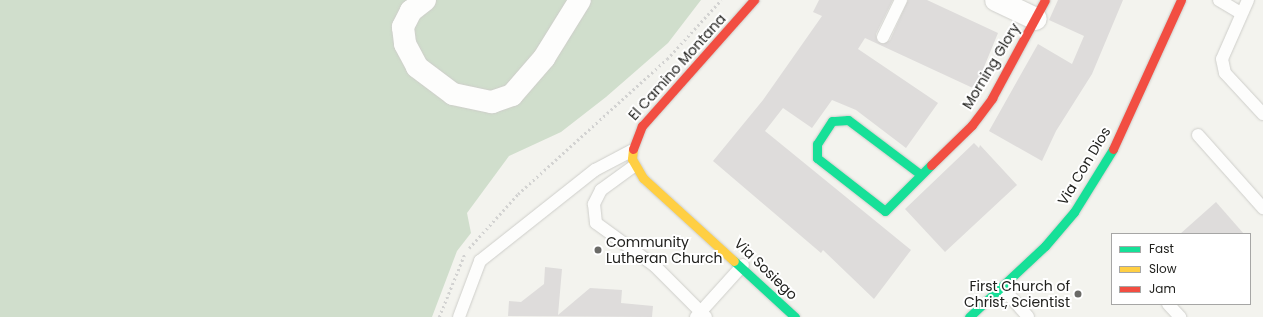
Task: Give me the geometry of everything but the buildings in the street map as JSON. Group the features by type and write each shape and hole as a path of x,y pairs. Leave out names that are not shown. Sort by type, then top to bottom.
{"street":[{"path":"425,0 410,11 403,26 405,44 417,67 453,94 492,102 512,95 544,58 580,0"},
{"name":"El Camino Montana","path":"631,151 642,126 754,0"},
{"path":"996,0 1040,9"},
{"name":"Via Con Dios","path":"970,317 1004,288 1074,212 1100,172 1181,0"},
{"name":"Morning Glory","path":"920,174 848,120 832,121 817,144 817,158 885,211 920,174 972,125 992,98 1040,9"},
{"path":"631,151 634,166"},
{"name":"Via Sosiego","path":"634,166 643,178 743,265 796,317"}],"lane":[{"path":"883,37 901,0"},
{"path":"1219,0 1241,13"},
{"path":"1248,0 1222,59 1225,73 1263,114"},
{"path":"1198,136 1263,208"},
{"path":"459,317 480,261 595,170 631,151"},
{"path":"634,166 601,190 594,204 596,223 655,266 701,315 743,265"},
{"path":"1004,288 1028,317"},
{"path":"1169,305 1180,317"}],"path":[{"path":"439,317 461,259 486,227 668,59 721,0"}],"green space":[{"path":"0,0 701,0 668,43 606,97 561,132 509,156 467,213 471,233 457,251 432,317 0,317"}],"traffic: fast":[{"path":"920,174 848,120 832,121 817,144 817,158 885,211 931,165"},
{"path":"969,317 1045,246 1074,212 1113,149"},
{"path":"734,261 795,317"}],"traffic: slow":[{"path":"633,149 632,159 643,178 734,261"}],"traffic: jam":[{"path":"633,149 642,126 754,0"},
{"path":"931,165 972,125 992,98 1045,0"},
{"path":"1113,149 1181,0"}],"place":[{"name":"Community Lutheran Church","path":"598,250"},
{"name":"First Church of Christ, Scientist","path":"1078,294"}]}
